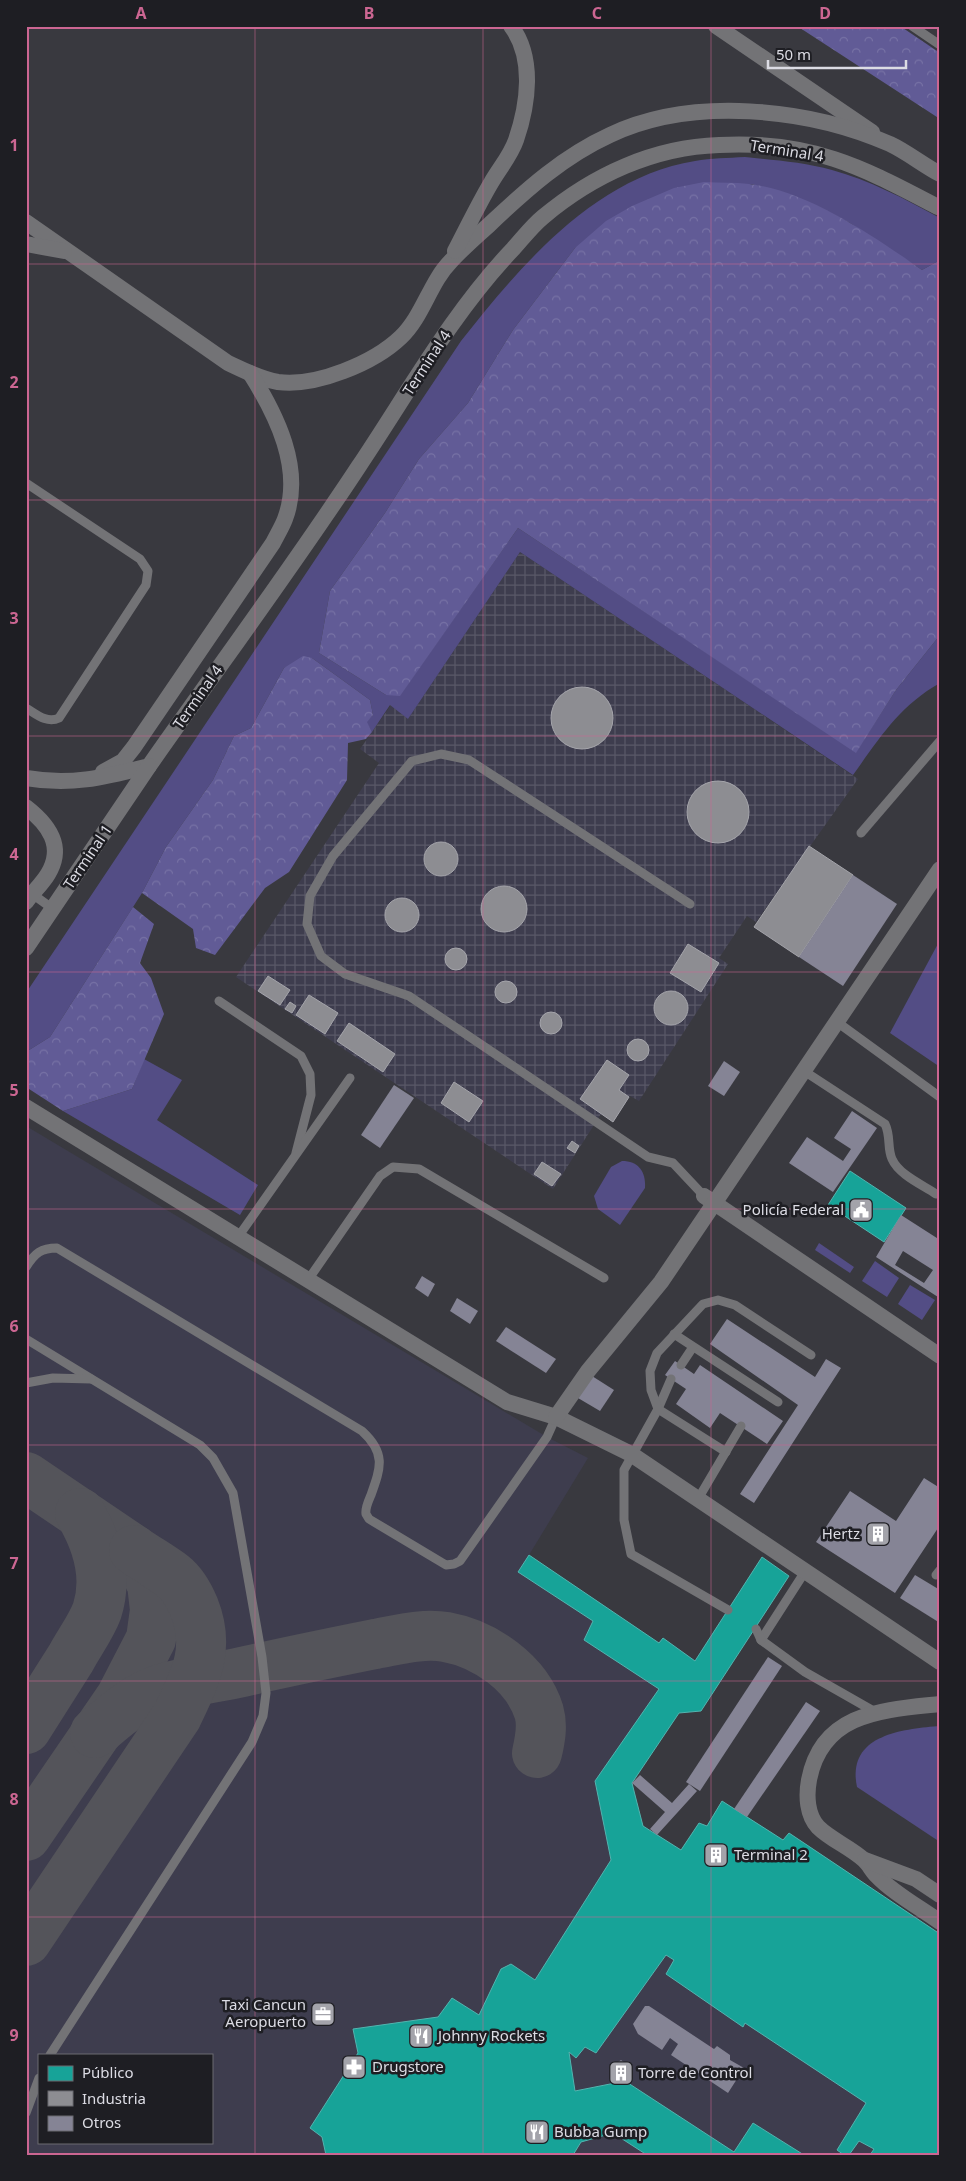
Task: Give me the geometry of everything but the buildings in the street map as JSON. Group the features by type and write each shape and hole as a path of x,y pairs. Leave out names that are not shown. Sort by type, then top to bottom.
{"street":[{"path":"26,222 228,363 250,373 279,382 310,381 344,372 374,356 400,338 418,316 515,142 527,94 526,65 516,34 511,26"},
{"path":"716,26 890,144 940,174"},
{"path":"449,262 537,180 602,138 658,117 708,111 756,111 798,117 890,144"},
{"name":"Terminal 4","path":"149,766 349,481 456,321 488,277 542,218 587,185 621,167 656,154 696,146 742,144 782,147 832,158 871,173 940,208"},
{"path":"26,244 69,252"},
{"path":"76,782 108,770 123,760 134,747 272,543 285,519 291,492 286,445 270,405 250,373"},
{"path":"26,778 47,782 76,782 106,778 149,766"},
{"name":"Terminal 1","path":"26,948 149,766"},
{"name":"Terminal 1","path":"26,807 44,822 52,837 55,851 48,874 28,896"},
{"path":"556,1417 588,1371 661,1282 709,1200 804,1071 940,869"},
{"path":"26,1107 507,1402 556,1417 631,1454 940,1662"},
{"path":"709,1200 940,1356"},
{"path":"940,1704 856,1717 835,1731 820,1748 811,1768 807,1790 810,1814 818,1826 864,1860 916,1879 940,1895"},
{"path":"864,1860 876,1876 940,1922"}],"lane":[{"path":"912,26 940,45"},
{"path":"26,483 140,558 145,564 148,578 59,718 51,720 43,718 26,708"},
{"path":"861,833 940,741"},
{"path":"690,904 469,760 441,754 412,761 333,856 310,896 308,924 321,956 345,974 408,996 648,1156 673,1163 709,1200"},
{"path":"28,896 53,909"},
{"path":"219,1001 301,1056 306,1065 310,1074 311,1095 296,1152"},
{"path":"837,1022 940,1097"},
{"path":"804,1071 885,1124 890,1133 892,1160 900,1169 936,1194"},
{"path":"238,1237 296,1152 350,1078"},
{"path":"308,1280 380,1176 393,1167 419,1169 604,1278"},
{"path":"26,1267 35,1254 44,1248 57,1248 362,1431 375,1443 379,1455 378,1474 366,1510 369,1519 446,1565 460,1561 547,1437 556,1417"},
{"path":"726,1452 658,1409 651,1390 650,1371 657,1353 703,1304 718,1300 735,1305 811,1355"},
{"path":"674,1334 778,1402"},
{"path":"26,1339 200,1445 213,1458 222,1471 233,1493 262,1657 266,1693 263,1716 252,1742 51,2054"},
{"path":"681,1365 693,1347"},
{"path":"26,1383 53,1378 93,1379"},
{"path":"671,1379 658,1409 631,1454 624,1470 623,1494 626,1537 631,1554 728,1610"},
{"path":"698,1498 740,1426"},
{"path":"761,1640 806,1570"},
{"path":"756,1629 761,1640 805,1672 877,1713"},
{"path":"26,2113 38,2081"}],"shaded area":[{"path":"745,157 800,163 846,174 900,197 927,211 940,218 940,260 922,270 850,223 817,206 782,192 751,184 575,248 513,330 468,403 419,459 385,513 330,591 319,653 386,695 400,695 518,528 856,752 896,690 940,635 940,683 901,713 881,736 853,775 520,552 408,719 390,705 372,732 366,722 373,715 370,700 312,658 284,668 251,728 234,736 213,780 166,847 142,893 50,1037 26,1052 26,993 461,341 484,312 508,283 563,229 593,205 625,185 659,170 695,161"},
{"path":"520,552 858,779 756,922 747,916 719,958 728,964 639,1101 630,1096 613,1122 601,1114 553,1189 236,977 379,763 360,749 391,705 408,719"},
{"path":"940,940 940,1067 890,1033"},
{"path":"144,1059 182,1080 157,1120 258,1185 240,1215 63,1111 132,1089"},
{"path":"26,1126 547,1437 588,1458 529,1555 658,1642 663,1638 695,1660 762,1557 789,1576 701,1711 679,1713 632,1783 643,1826 681,1850 699,1823 707,1826 722,1801 783,1840 789,1833 940,1934 940,2155 26,2155"},
{"path":"622,1161 628,1161 640,1168 644,1177 645,1188 620,1225 598,1209 594,1196 611,1167"},
{"path":"819,1243 854,1267 850,1273 815,1250"},
{"path":"875,1261 899,1278 887,1297 862,1281"},
{"path":"910,1285 935,1300 922,1320 898,1304"},
{"path":"940,1726 940,1842 857,1787 856,1770 860,1756 868,1746 880,1738 909,1729"}],"green space":[{"path":"797,26 900,26 940,53 940,119"},
{"path":"704,182 749,184 794,195 840,217 883,243 922,270 940,260 940,635 896,690 856,753 518,528 400,696 386,695 319,653 330,591 385,513 419,459 468,403 513,330 575,248 606,221 632,206 674,188"},
{"path":"303,656 312,658 370,700 373,715 367,722 372,732 366,739 348,743 347,780 289,872 265,888 215,955 196,948 193,929 142,893 166,847 213,780 234,736 251,728 284,668"},
{"path":"133,907 154,924 140,963 151,978 164,1014 132,1089 63,1111 26,1087 26,1052 50,1037"}],"taxiway":[{"path":"26,1477 134,1550 152,1584 155,1610 151,1639 121,1697 26,1836"},
{"path":"26,1729 71,1658 97,1611 101,1585 99,1560 96,1548 80,1513"},
{"path":"26,1941 177,1716 190,1689 199,1663 201,1650 199,1622 188,1594 173,1576 134,1550"},
{"path":"95,1733 134,1702 161,1689 375,1644 437,1636 475,1646 503,1663 515,1673 525,1685 539,1712 541,1733 537,1753"}],"place":[{"name":"Policía Federal","path":"861,1210"},
{"name":"Hertz","path":"878,1534"},
{"name":"Terminal 2","path":"716,1855"},
{"name":"Taxi Cancun Aeropuerto","path":"323,2014"},
{"name":"Johnny Rockets","path":"421,2036"},
{"name":"Drugstore","path":"354,2067"},
{"name":"Torre de Control","path":"621,2073"},
{"name":"Bubba Gump","path":"537,2132"}]}
